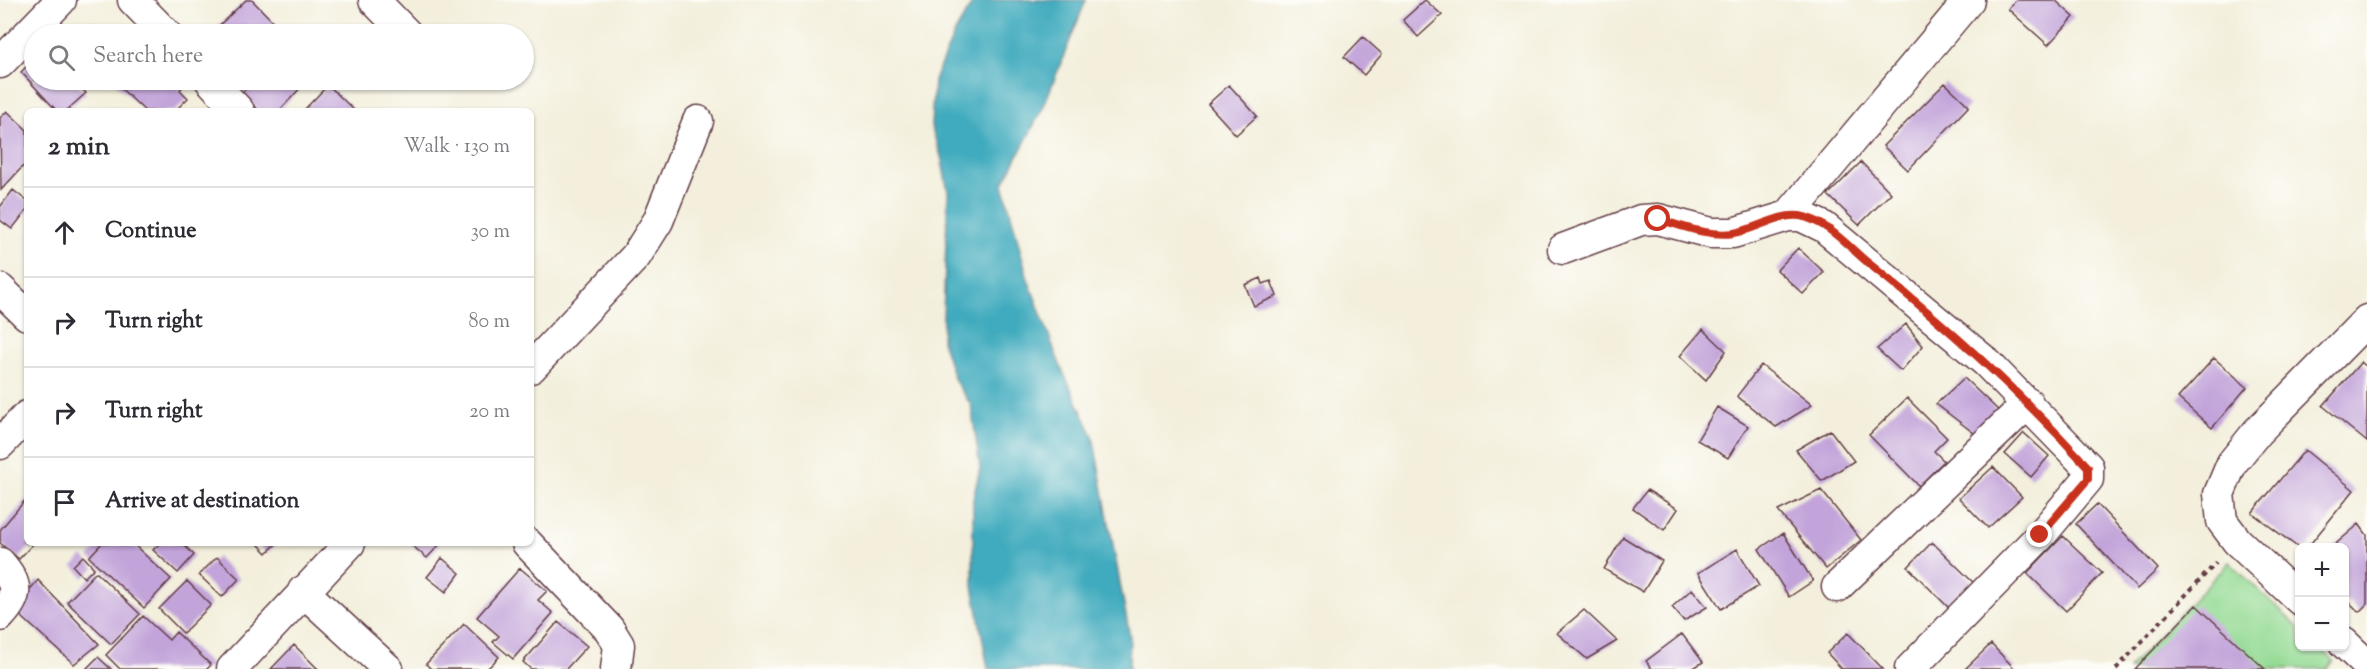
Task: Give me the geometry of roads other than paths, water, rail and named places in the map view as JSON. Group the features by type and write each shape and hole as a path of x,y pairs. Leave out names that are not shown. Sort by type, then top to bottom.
{"street":[{"path":"38,24 61,0"},
{"path":"133,0 156,24"},
{"path":"374,0 397,24"},
{"path":"1788,216 1969,0"},
{"path":"0,63 24,38"},
{"path":"219,90 236,108"},
{"path":"534,365 636,256 658,221 698,122"},
{"path":"1563,249 1641,220 1658,219 1711,233 1733,233 1788,216 1801,216 1824,227 1986,362 2088,467 2088,479 2040,535 1910,669"},
{"path":"0,289 24,312"},
{"path":"2297,597 2237,541 2222,521 2219,494 2232,463 2257,432 2367,320"},
{"path":"1837,587 2028,404"},
{"path":"0,444 24,419"},
{"path":"232,669 347,546"},
{"path":"530,546 609,629 620,645 618,662"},
{"path":"0,563 14,580 15,594 0,616"},
{"path":"303,591 388,669"},
{"path":"2349,648 2365,665"}],"water":[{"path":"974,0 1086,0 1043,108 1003,184 1028,279 1060,365 1093,436 1130,637 1129,669 988,669 973,586 973,499 980,468 971,405 955,381 942,341 948,192 941,156 931,126 934,80 955,32"}]}
